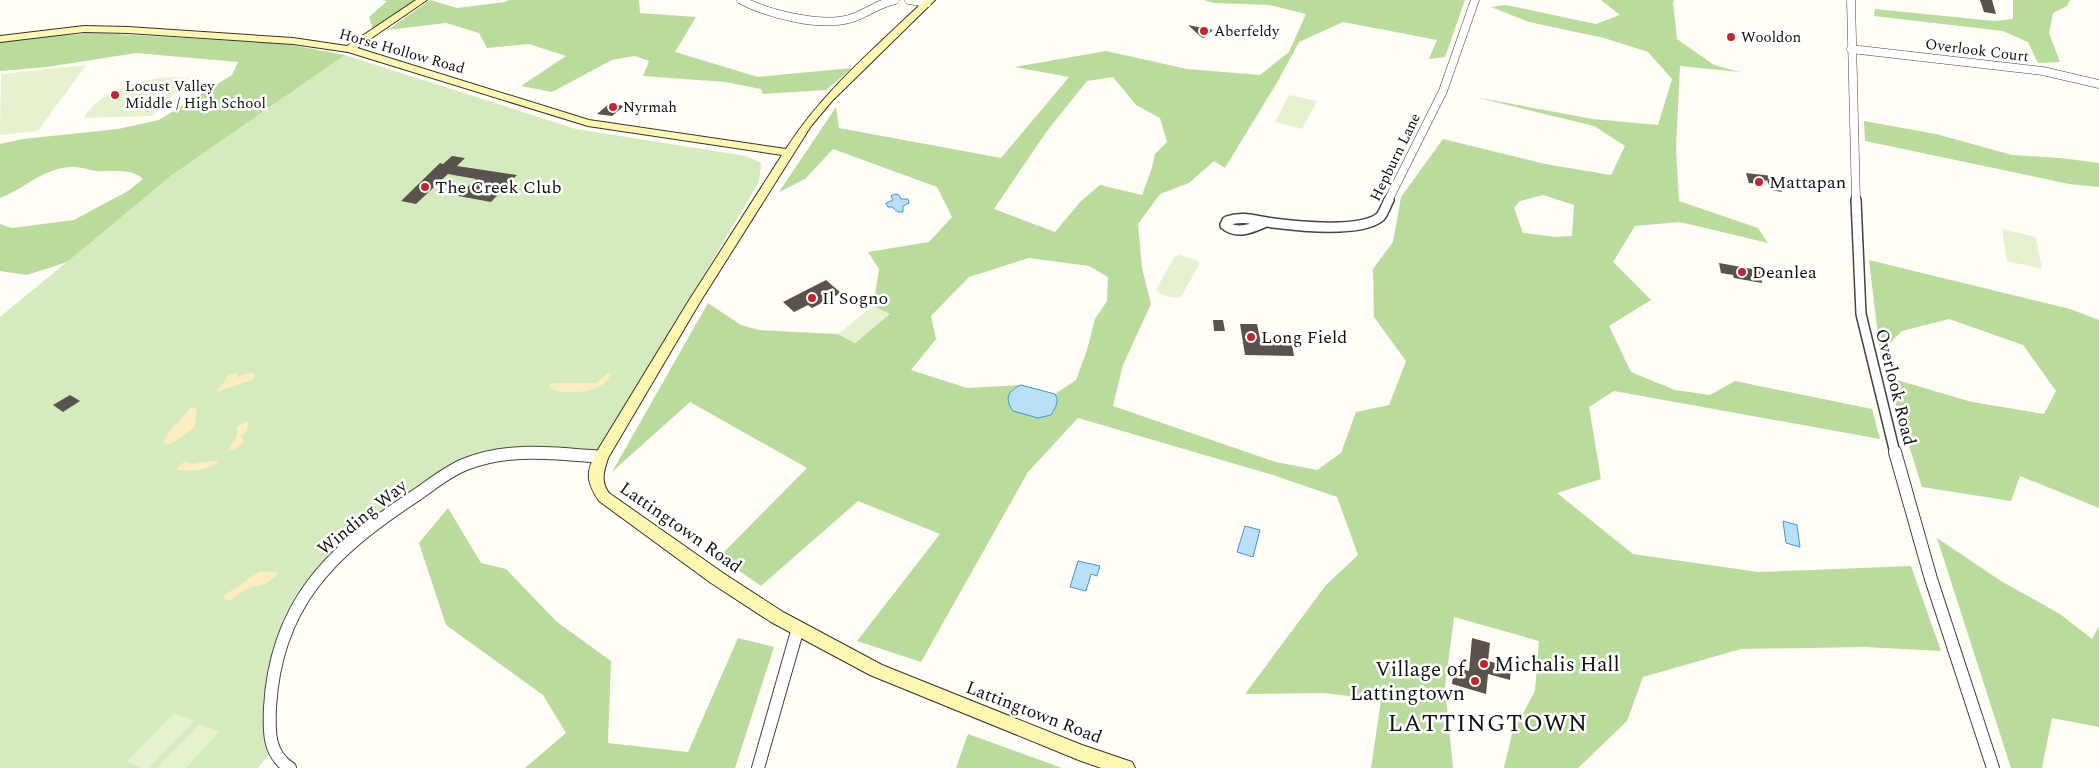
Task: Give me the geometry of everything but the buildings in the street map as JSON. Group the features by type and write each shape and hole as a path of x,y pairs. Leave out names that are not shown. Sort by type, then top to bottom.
{"main road":[{"path":"349,49 422,0"},
{"name":"Lattingtown Road","path":"929,2 828,100 788,153 761,199 694,302 602,457 595,473 596,485 604,497 717,578 777,617 876,670 1081,753 1126,768"},
{"name":"Horse Hollow Road","path":"0,39 84,30 128,30 302,42 349,49 588,123 788,153"},
{"path":"302,42 370,35"}],"street":[{"path":"741,0 766,11 830,22 849,19 881,3 895,0"},
{"path":"908,0 929,2"},
{"name":"Hepburn Lane","path":"1266,222 1338,226 1358,225 1374,221 1381,216 1443,91 1475,0"},
{"name":"Overlook Road","path":"1850,0 1857,252 1861,314 1905,491 1928,570 1993,768"},
{"name":"Overlook Court","path":"1852,49 2043,71 2099,84"},
{"name":"Winding Way","path":"290,768 276,758 269,740 270,710 276,669 286,632 303,596 330,563 373,525 404,502 454,470 474,461 500,454 537,452 602,457"},
{"path":"758,768 798,628"}],"green space":[{"path":"381,0 416,0 373,29 369,17 387,1"},
{"path":"430,0 457,8 509,0 639,0 640,13 696,17 675,52 758,77 852,68 826,90 763,94 761,89 725,82 643,76 649,61 635,56 612,60 552,92 521,86 566,56 529,44 487,48 479,33 446,23 388,30"},
{"path":"1204,0 1465,0 1445,57 1429,59 1437,40 1343,22 1299,42 1278,81 1225,168 1214,161 1189,183 1160,194 1138,224 1142,268 1151,304 1123,365 1113,406 1276,462 1317,470 1341,453 1356,412 1389,405 1406,361 1374,317 1373,269 1393,242 1401,197 1443,139 1545,164 1611,175 1625,146 1594,126 1475,97 1593,119 1658,125 1672,79 1648,52 1604,38 1529,22 1491,7 1506,5 1596,24 1620,15 1601,0 1674,0 1677,39 1714,65 1740,72 1680,66 1676,148 1679,201 1758,228 1768,243 1680,222 1635,226 1613,262 1651,300 1609,326 1631,372 1675,390 1710,395 1735,381 1872,409 1880,439 1614,391 1589,407 1601,479 1557,493 1633,554 1758,572 1911,566 1941,651 1865,647 1741,649 1643,677 1627,721 1578,768 1504,768 1512,734 1535,691 1539,641 1454,617 1445,687 1453,768 1371,768 1381,700 1324,693 1245,694 1326,585 1358,555 1337,497 1273,475 1078,418 1028,472 921,662 857,641 940,534 858,501 761,586 719,557 807,468 690,402 612,472 708,303 741,325 759,330 838,334 855,343 889,314 873,306 879,269 868,252 929,242 952,217 937,187 833,149 805,179 779,192 836,107 839,128 1001,158 1069,77 1015,67 1106,51 1187,69 1260,75 1289,52 1306,14 1269,5 1214,3","holes":["1113,77 1136,105 1160,118 1167,142 1155,154 1142,195 1100,185 1080,202 1055,232 994,209 1047,131 1087,81","1543,195 1574,205 1572,236 1556,237 1523,233 1514,208 1520,201","1029,258 1089,266 1108,277 1107,301 1095,319 1087,350 1076,380 1055,394 1058,399 1011,390 1021,385 967,388 911,370 936,339 931,316 969,277"]},
{"path":"2013,0 2070,0 2067,6 2053,13 2049,33 2060,62 2038,63 2028,42 2003,31 1874,16 1875,9 1994,21 2013,19"},
{"path":"99,33 286,44 345,55 172,175 67,262 27,275 0,271 0,224 12,228 74,220 128,191 143,179 133,173 122,171 95,171 78,167 65,167 45,174 0,198 0,144 23,139 118,129 159,120 232,75 238,62 136,53 47,67 0,71 0,42 19,38"},
{"path":"345,55 576,129 746,156 761,163 759,182 597,454 474,457 366,524 328,557 296,595 282,621 271,673 263,729 269,754 258,768 0,768 0,317 172,175"},
{"path":"86,65 38,131 0,135 1,74"},
{"path":"173,77 189,78 152,116 84,118 99,100 110,93 136,83"},
{"path":"1289,95 1317,101 1302,129 1275,122"},
{"path":"1864,121 1936,134 2012,155 2099,163 2099,187 2069,184 1865,141"},
{"path":"2002,229 2036,237 2042,269 2007,261"},
{"path":"1180,255 1200,263 1181,297 1174,298 1156,290 1174,257"},
{"path":"1869,260 2070,309 2099,320 2099,508 2020,476 2011,501 1922,487 1887,377 1972,402 2044,414 2056,391 2023,345 1949,319 1902,331 1880,353"},
{"path":"873,306 890,314 855,343 838,334"},
{"path":"448,508 481,563 506,569 557,622 611,661 608,743 688,752 738,638 774,647 735,768 525,768 566,733 543,695 446,625 419,543"},
{"path":"1937,538 2001,581 2060,614 2092,639 2099,626 2099,727 2052,718 2042,768 2011,768"},
{"path":"174,713 194,721 149,768 142,768 126,762"},
{"path":"199,724 219,732 186,768 157,768"},
{"path":"968,734 1062,768 956,768"}],"sand":[{"path":"237,373 237,378 243,374 253,373 255,375 252,380 218,392 217,389 227,376"},
{"path":"608,373 612,374 603,384 589,390 566,392 553,390 549,387 555,383 596,383"},
{"path":"192,407 197,408 195,426 167,445 163,442 169,431"},
{"path":"248,421 246,432 241,435 244,442 234,450 229,449 237,436 237,426"},
{"path":"219,461 210,467 200,470 178,470 177,468 184,462 193,464"},
{"path":"260,571 277,572 277,575 265,584 248,588 231,600 224,599 225,595"}],"water":[{"path":"899,195 901,199 908,199 909,203 903,206 903,212 898,212 892,207 888,207 886,203 893,200 891,196"},
{"path":"1021,385 1055,394 1057,402 1051,415 1038,418 1013,411 1008,399 1009,395 1010,392"},
{"path":"1783,521 1797,525 1800,547 1786,543"},
{"path":"1245,526 1260,530 1253,557 1237,552"},
{"path":"1078,561 1100,566 1097,576 1091,574 1086,591 1070,587"}],"place":[{"name":"Aberfeldy","path":"1204,31"},
{"name":"Wooldon","path":"1731,37"},
{"name":"Locust Valley Middle / High School","path":"115,95"},
{"name":"Nyrmah","path":"613,107"},
{"name":"Mattapan","path":"1759,182"},
{"name":"The Creek Club","path":"425,187"},
{"name":"Deanlea","path":"1742,272"},
{"name":"Il Sogno","path":"812,298"},
{"name":"Long Field","path":"1251,337"},
{"name":"Michalis Hall","path":"1484,664"},
{"name":"Village of Lattingtown","path":"1475,681"}],"district":[{"name":"LATTINGTOWN","path":"1488,723"}]}
